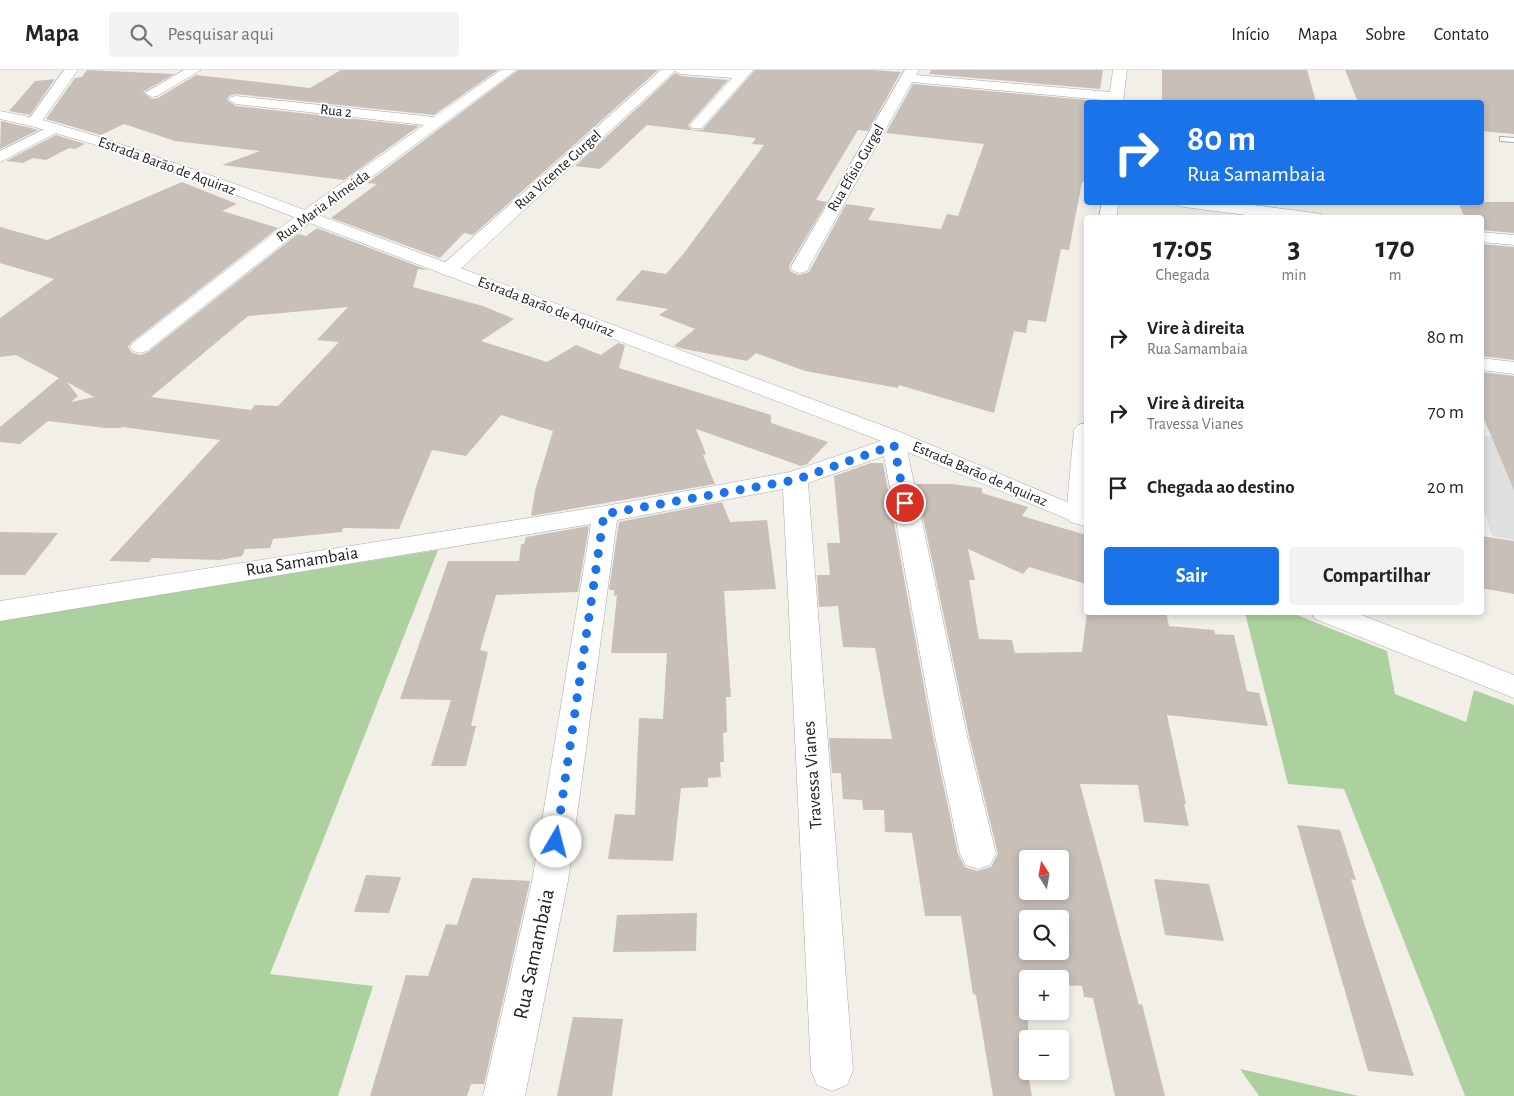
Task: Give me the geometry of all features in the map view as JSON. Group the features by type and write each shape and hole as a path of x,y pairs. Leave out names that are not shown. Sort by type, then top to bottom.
{"street":[{"path":"34,122 71,70"},
{"path":"152,92 194,70"},
{"name":"Rua Maria Almeida","path":"140,347 306,217 509,70"},
{"name":"Rua Vicente Gurgel","path":"448,270 669,70"},
{"path":"681,70 744,73"},
{"path":"910,74 1117,100 1120,70"},
{"path":"697,125 744,73"},
{"name":"Rua Efísio Gurgel","path":"800,267 910,74"},
{"name":"Rua 2","path":"236,100 436,122"},
{"name":"Estrada Barão de Aquiraz","path":"0,115 34,122 98,141 220,184 893,441 1082,517"},
{"path":"0,157 55,128"},
{"path":"1209,205 1290,215"},
{"path":"1484,236 1514,240"},
{"path":"1484,364 1514,368"},
{"path":"893,441 951,736 978,854"},
{"name":"Rua Samambaia","path":"0,611 604,514 795,480 893,441"},
{"path":"1082,517 1084,474"},
{"name":"Travessa Vianes","path":"795,480 832,1070"},
{"name":"Rua Samambaia","path":"504,1096 550,881 604,514"},
{"path":"1333,615 1514,687"}],"lane":[{"path":"1503,139 1514,140"}],"shaded area":[{"path":"1484,435 1514,440 1514,540 1492,536 1484,511"}],"green space":[{"path":"438,550 270,974 373,986 338,1096 0,1096 0,620"},
{"path":"1246,615 1297,615 1387,651 1395,694 1466,722 1474,690 1514,705 1514,1096 1465,1096 1344,789 1288,784"},
{"path":"1240,1069 1359,1096 1259,1096"}],"building":[{"path":"87,70 174,74 143,92 152,99 158,98 196,75 310,88 341,70 498,70 434,115 236,94 229,96 227,100 236,106 419,126 344,180 222,165 260,151 175,141 124,124 101,135 46,119 75,78 82,77"},
{"path":"518,70 658,70 473,235 464,233 440,258 331,218 377,184 367,183"},
{"path":"755,70 872,70 901,72 868,131 858,130 816,200 827,202 789,266 791,272 799,275 809,272 846,204 875,208 868,220 941,229 947,214 958,216 984,144 886,133 913,84 1086,100 1084,100 1084,182 1082,182 1069,250 1061,249 1046,322 1028,320 1026,333 1014,331 994,413 899,385 898,388 805,371 756,353 747,361 684,349 674,346 695,329 659,315 668,309 615,300 642,270 666,274 684,253 764,145 752,144 756,138 647,125 600,169 575,166 675,73 681,76 728,80 688,125 692,130 702,130"},
{"path":"931,70 1103,70 1100,89 929,74"},
{"path":"1162,70 1307,70 1315,100 1162,100"},
{"path":"1345,70 1514,70 1514,134 1484,131 1484,100 1357,100"},
{"path":"55,79 30,115 9,111 35,81"},
{"path":"1,121 31,128 38,130 0,149"},
{"path":"56,135 85,144 75,149 69,148 46,160 33,158 23,163 6,161"},
{"path":"182,182 237,204 222,211 278,228 132,342 128,347 132,353 141,355 148,352 298,234 306,236 317,228 428,270 418,269 413,287 483,306 514,319 481,341 547,362 576,345 601,355 618,343 625,345 619,368 771,415 771,423 828,442 807,464 801,466 696,429 706,454 703,455 715,484 531,516 535,491 553,431 501,415 466,456 432,450 399,529 343,528 342,532 273,539 270,548 245,549 242,556 220,560 152,558 149,562 109,561 220,440 122,427 105,428 48,421 20,444 0,442 0,427 59,378 16,355 0,357 0,318 54,279 0,263 0,227 47,240","holes":["348,307 317,340 339,342 278,406 255,405 251,410 151,397 248,316","67,382 94,397 71,402 78,396"]},
{"path":"1484,202 1514,202 1514,233 1484,230 1484,215 1464,215 1459,205 1484,205"},
{"path":"1484,244 1514,247 1514,360 1484,356"},
{"path":"1484,372 1514,376 1514,490 1484,419"},
{"path":"871,463 883,463 933,736 958,854 965,867 977,871 991,867 998,854 969,736 916,484 952,484 982,488 982,493 1028,507 1022,516 1084,534 1084,583 1029,567 1023,574 968,549 975,580 969,580 979,639 1012,640 1015,653 1082,652 1087,615 1167,615 1169,626 1214,630 1215,634 1234,635 1247,691 1259,693 1268,726 1167,715 1189,826 1144,822 1138,785 1080,784 1139,1005 1142,1004 1165,1096 1115,1096 1093,998 1084,997 1082,986 1069,985 1069,970 1019,970 1019,1020 1028,1020 1028,1030 1019,1030 1019,1080 1029,1080 1032,1096 993,1096 976,995 973,994 961,916 925,916 912,833 885,832 884,810 863,810 862,800 843,799 841,773 832,773 829,738 892,739 875,648 843,647 838,606 819,607 817,575 830,575 827,543 840,543 834,476"},
{"path":"722,502 730,522 767,520 776,589 724,591 731,697 726,697 727,732 723,733 724,762 720,762 721,777 708,778 708,787 681,788 673,861 608,859 615,814 635,815 639,718 663,719 667,653 611,653 617,595 614,596 614,590 609,590 619,522"},
{"path":"589,526 578,592 496,595 480,650 488,652 471,726 476,726 466,766 431,766 451,700 400,699 448,561 519,561 521,544 524,544 526,537"},
{"path":"0,532 58,533 25,575 0,575"},
{"path":"1484,536 1514,541 1514,594 1484,589"},
{"path":"1297,825 1340,830 1356,880 1351,879 1364,923 1414,1076 1368,1071"},
{"path":"366,875 401,877 389,913 354,912"},
{"path":"472,878 530,881 484,1084 471,1084 467,1096 370,1096 406,975 428,976 446,924 457,925"},
{"path":"1154,879 1209,884 1224,941 1165,935"},
{"path":"697,913 696,951 613,952 617,915"},
{"path":"573,1017 623,1019 612,1096 557,1096"}],"route":[{"path":"556,842 604,514 795,480 894,445 905,503"}]}
